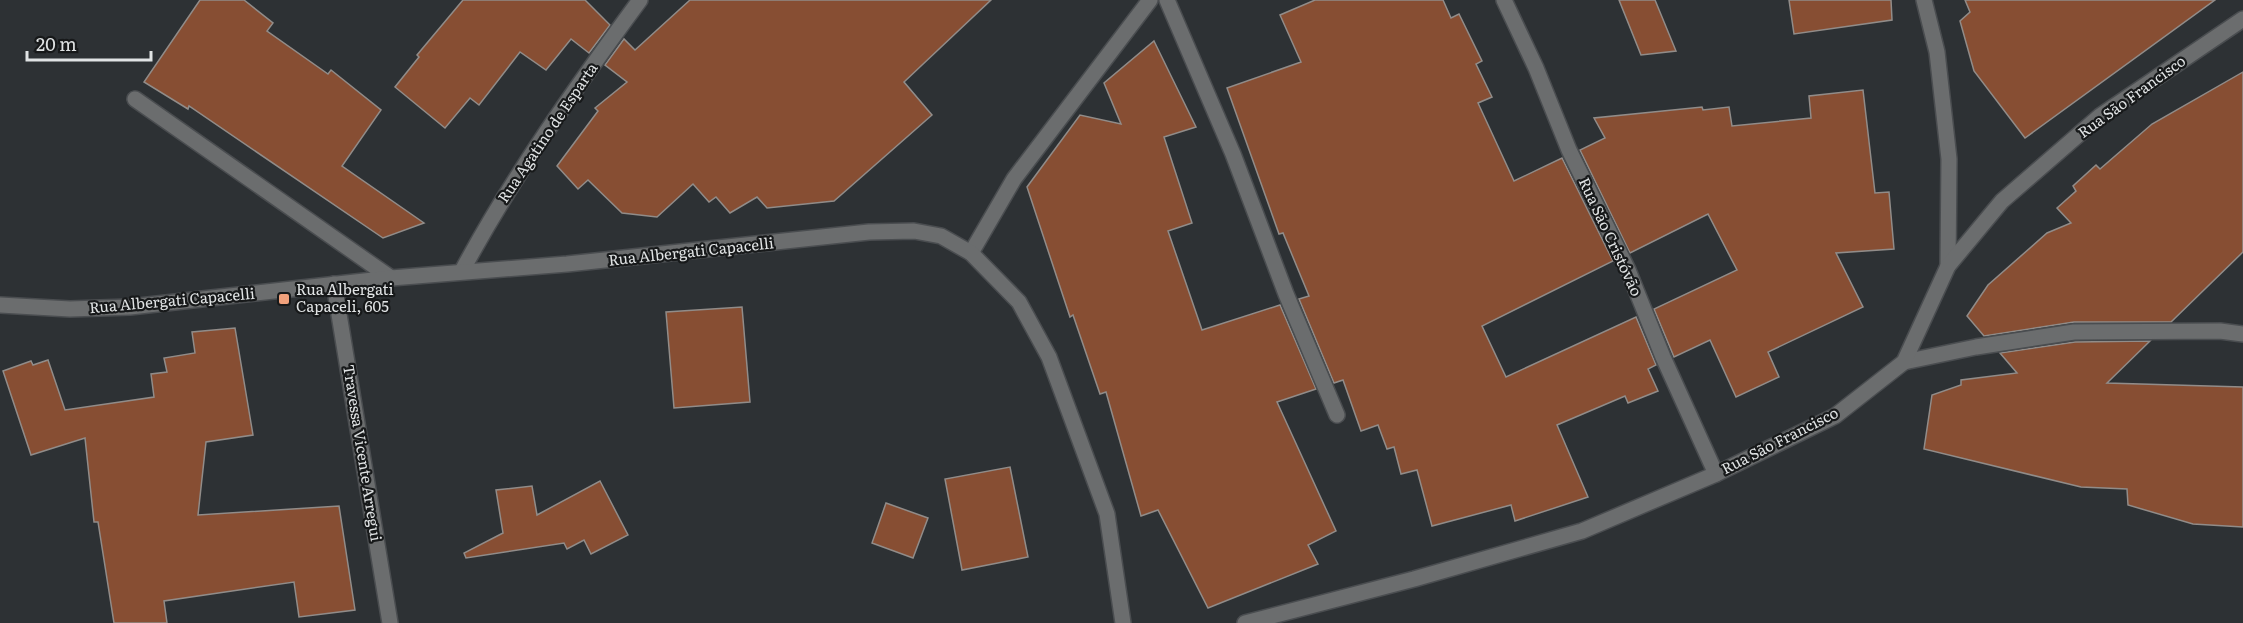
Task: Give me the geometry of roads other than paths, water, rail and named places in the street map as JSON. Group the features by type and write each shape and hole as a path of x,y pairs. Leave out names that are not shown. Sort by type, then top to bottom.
{"street":[{"name":"Rua Agatino de Esparta","path":"462,271 485,229 579,84 640,0"},
{"path":"971,253 1014,179 1150,0"},
{"path":"1167,0 1233,154 1286,294 1337,415"},
{"name":"Rua São Cristóvão","path":"1504,0 1536,68 1569,150 1628,270 1663,357 1716,474"},
{"path":"1924,0 1937,52 1949,159 1948,267"},
{"name":"Rua São Francisco","path":"1245,623 1424,576 1582,531 1716,474 1835,416 1904,362 1948,267 2002,201 2100,116 2243,19"},
{"path":"135,99 391,278"},
{"name":"Rua Albergati Capacelli","path":"0,305 70,309 130,307 391,278 578,263 869,232 903,231 941,236 971,253 1019,302 1049,357 1107,514 1123,623"},
{"name":"Travessa Vicente Arregui","path":"334,284 390,623"},
{"path":"1904,362 1976,347 2074,332 2220,331 2243,334"}],"place":[{"name":"Rua Albergati Capaceli, 605","path":"284,299"}]}
